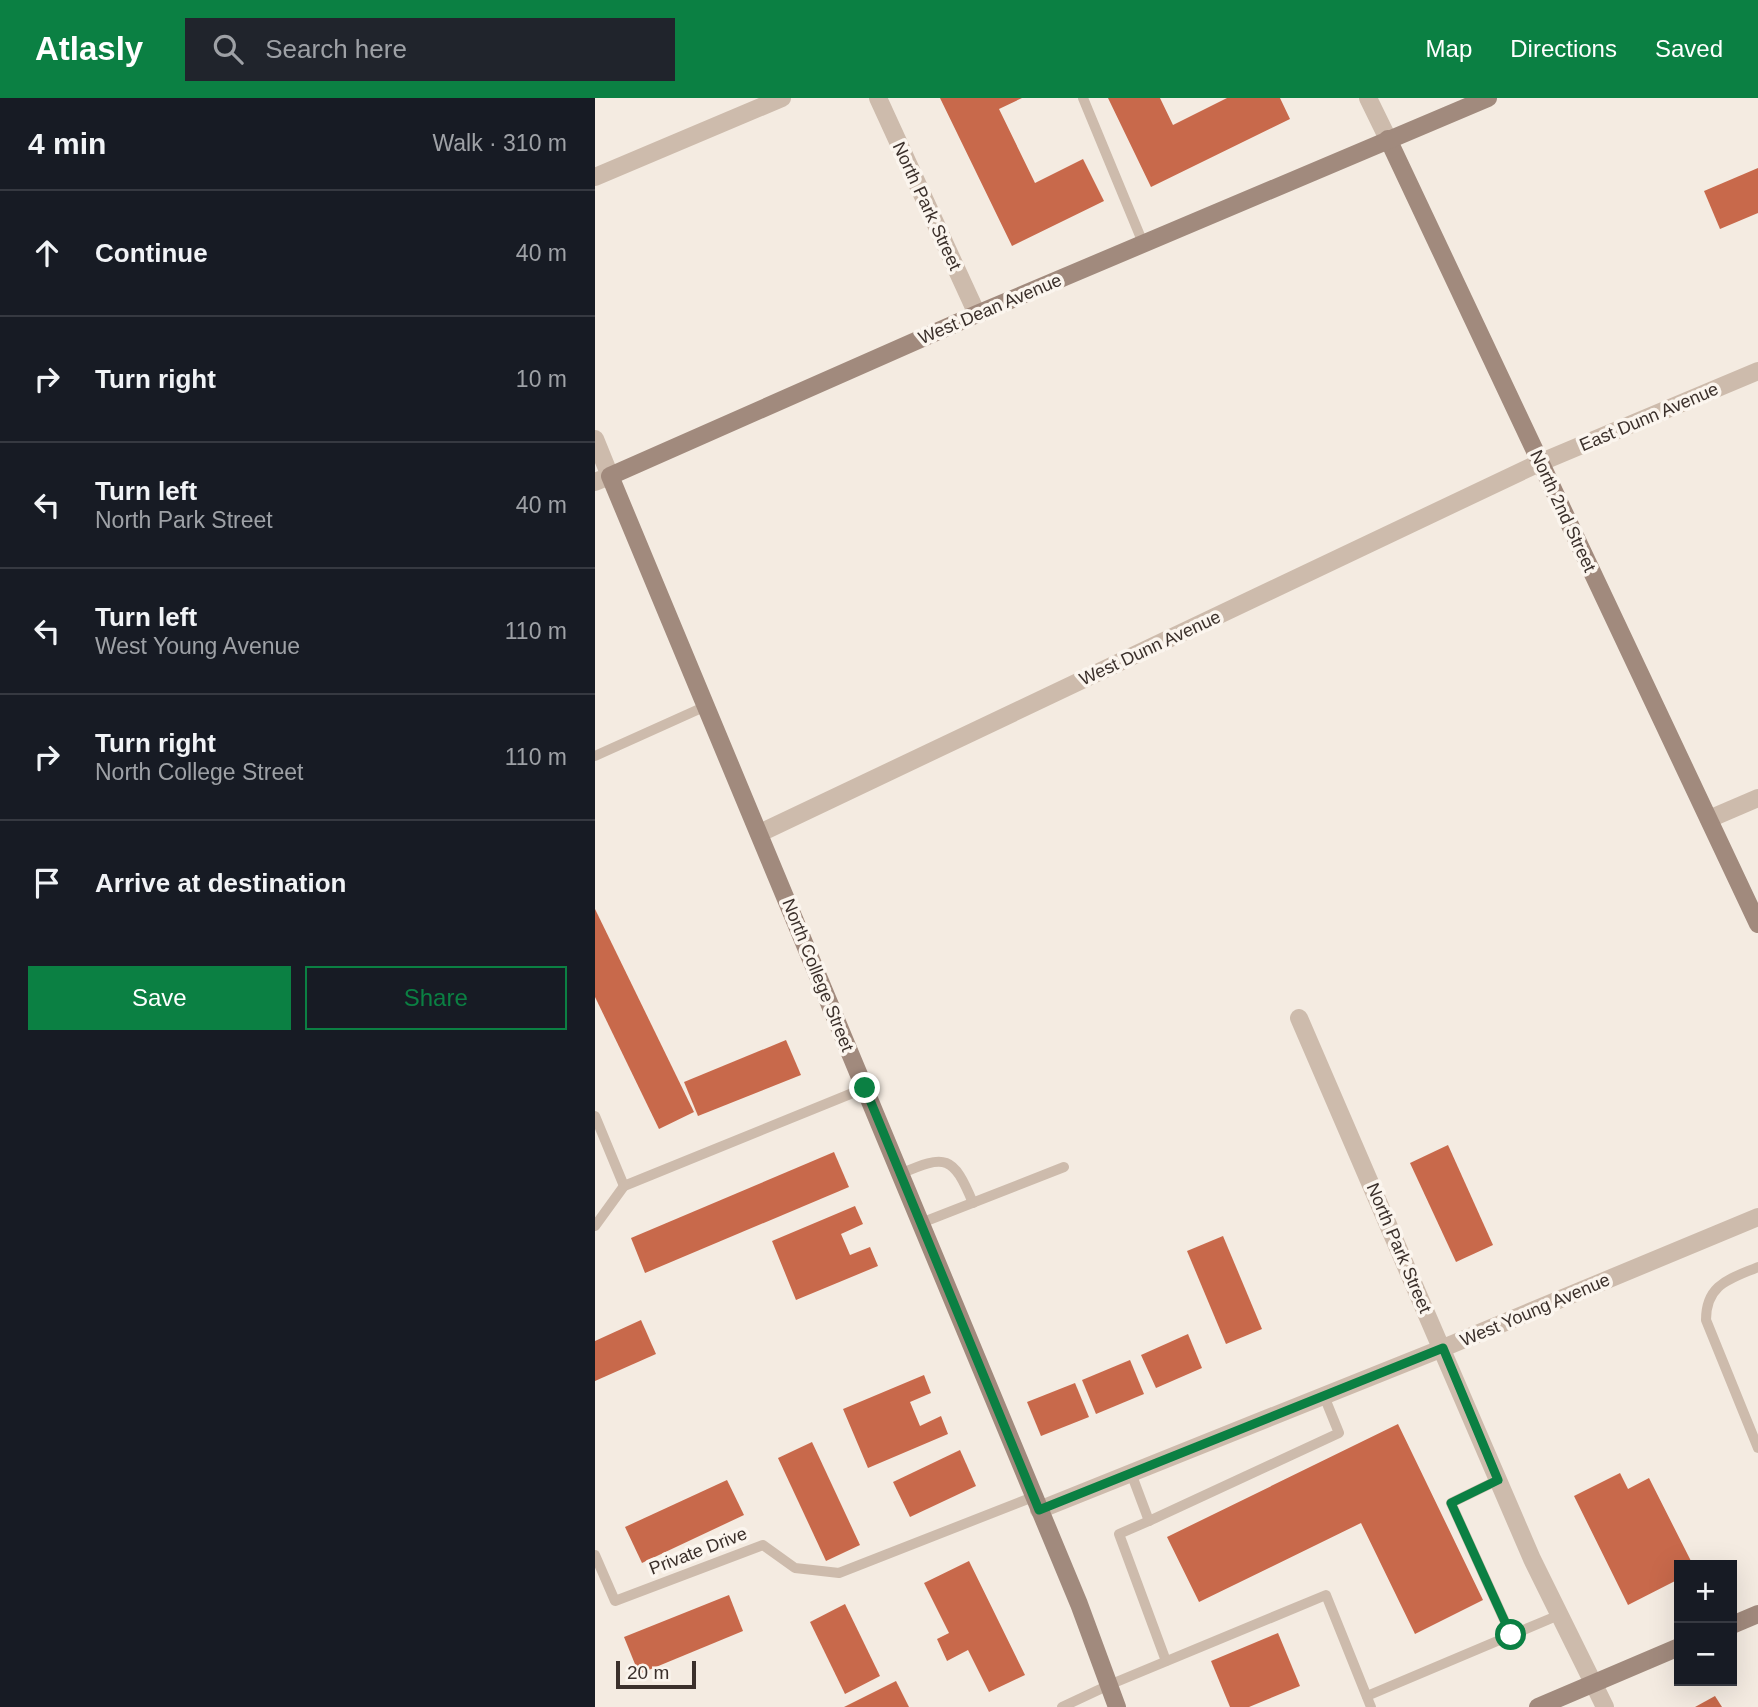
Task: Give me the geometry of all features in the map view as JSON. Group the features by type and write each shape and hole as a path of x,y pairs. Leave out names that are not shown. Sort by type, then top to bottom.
{"street":[{"path":"595,177 782,98"},
{"name":"North Park Street","path":"877,98 977,314"},
{"name":"North 2nd Street","path":"1369,98 1758,924"},
{"name":"West Dean Avenue","path":"603,479 977,314 1487,98"},
{"name":"East Dunn Avenue","path":"1539,463 1758,370"},
{"name":"North College Street","path":"595,439 603,479 706,706 760,833 1079,1605 1117,1707"},
{"name":"West Dunn Avenue","path":"760,833 1539,463"},
{"path":"1709,818 1758,798"},
{"name":"North Park Street","path":"1300,1018 1532,1559 1605,1707"},
{"name":"West Young Avenue","path":"1036,1503 1131,1473 1443,1348 1758,1217"},
{"path":"1737,1623 1758,1614"},
{"path":"1538,1707 1674,1649"}],"lane":[{"path":"1083,98 1143,243"},
{"path":"595,756 706,706"},
{"path":"595,1226 624,1186 865,1088"},
{"path":"595,1116 624,1186"},
{"path":"900,1174 928,1161 941,1160 951,1166 964,1182 973,1203"},
{"path":"921,1223 1064,1167"},
{"path":"1758,1268 1731,1279 1716,1289 1706,1304 1706,1320 1758,1448"},
{"path":"1166,1661 1119,1534 1339,1433 1324,1396"},
{"path":"1131,1473 1149,1521"},
{"path":"1498,1480 1451,1503 1511,1635"},
{"name":"Private Drive","path":"595,1555 615,1601 763,1545 795,1568 839,1573 1036,1503"},
{"path":"1062,1707 1326,1595 1371,1707"},
{"path":"1367,1696 1559,1615"}],"building":[{"path":"940,98 1022,98 999,109 1035,183 1083,159 1104,201 1012,246"},
{"path":"1108,98 1160,98 1173,125 1227,98 1280,98 1290,119 1151,187"},
{"path":"1758,168 1758,213 1720,229 1704,191"},
{"path":"595,909 694,1112 659,1129 595,997"},
{"path":"786,1040 801,1075 698,1116 684,1082"},
{"path":"1448,1145 1493,1245 1456,1262 1410,1163"},
{"path":"834,1152 849,1187 645,1273 631,1238"},
{"path":"855,1206 863,1224 841,1234 850,1255 870,1247 878,1266 796,1300 772,1241"},
{"path":"1223,1236 1262,1329 1226,1344 1187,1251"},
{"path":"641,1320 656,1354 595,1381 595,1341"},
{"path":"1188,1334 1202,1368 1156,1388 1141,1355"},
{"path":"1130,1360 1144,1394 1096,1414 1082,1380"},
{"path":"924,1375 931,1393 910,1402 920,1426 941,1416 948,1434 868,1468 843,1409"},
{"path":"1075,1383 1089,1417 1041,1436 1027,1402"},
{"path":"1398,1424 1483,1600 1415,1634 1361,1523 1199,1602 1167,1537"},
{"path":"812,1442 860,1545 826,1561 778,1458"},
{"path":"960,1450 976,1486 910,1517 893,1482"},
{"path":"1620,1473 1628,1489 1649,1478 1690,1560 1674,1560 1674,1582 1628,1605 1574,1496"},
{"path":"727,1480 744,1515 642,1563 625,1527"},
{"path":"969,1561 1025,1675 989,1692 968,1650 947,1661 937,1639 949,1633 924,1583"},
{"path":"729,1595 743,1631 639,1674 624,1637"},
{"path":"845,1604 880,1676 845,1694 810,1622"},
{"path":"1278,1633 1300,1686 1249,1707 1230,1707 1211,1661"},
{"path":"896,1681 909,1707 844,1707"},
{"path":"1715,1696 1722,1707 1695,1707"}],"route":[{"path":"865,1088 1039,1510 1443,1348 1498,1480 1451,1503 1511,1635"}]}
